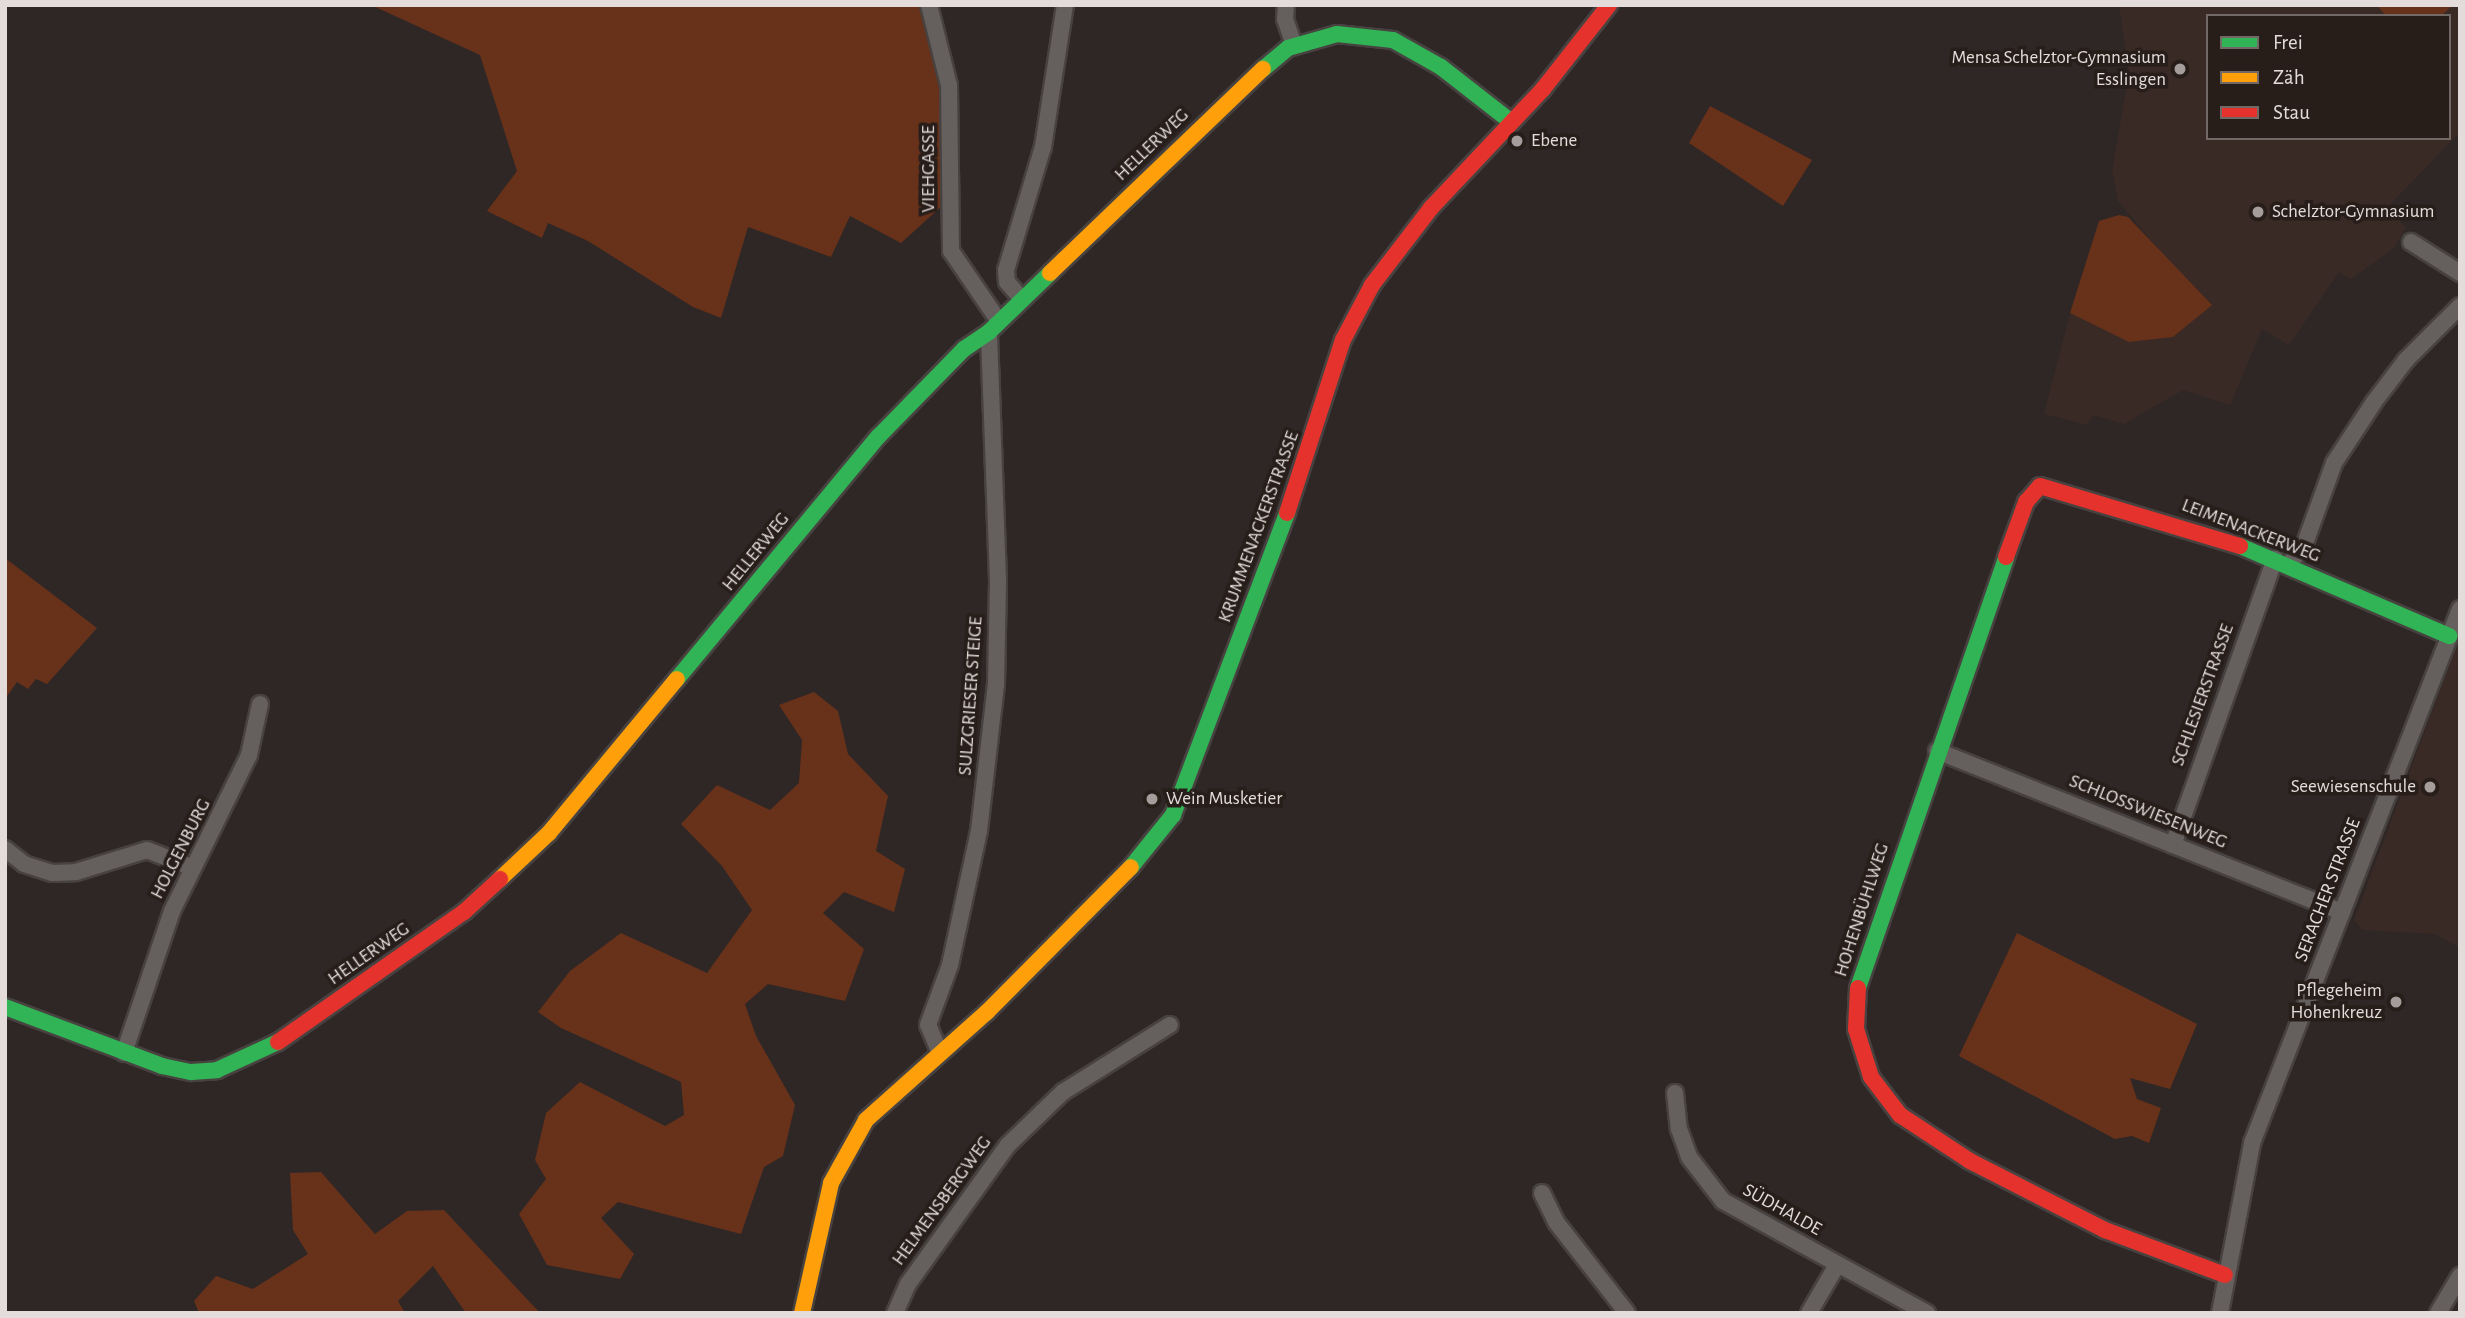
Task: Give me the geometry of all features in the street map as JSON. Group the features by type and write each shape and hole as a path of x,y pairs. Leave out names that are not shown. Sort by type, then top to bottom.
{"street":[{"name":"VIEHGASSE","path":"929,5 949,85 951,255 993,326"},
{"path":"1021,298 1007,282 1006,270 1043,147 1065,5"},
{"path":"1286,5 1285,19 1294,45"},
{"name":"KRUMMENACKERSTRASSE","path":"802,1313 835,1174 876,1109 996,1002 1166,827 1191,774 1310,453 1352,320 1400,247 1510,121 1559,70 1609,5"},
{"name":"HELLERWEG","path":"5,1007 124,1054 191,1072 241,1064 305,1025 481,898 549,833 877,438 964,349 993,326 1244,84 1294,45 1337,34 1393,40 1436,63 1510,121"},
{"path":"2411,242 2460,273"},
{"name":"SCHLESIERSTRASSE","path":"2173,845 2281,562 2304,547 2334,464 2374,402 2406,360 2460,306"},
{"name":"SULZGRIESER STEIGE","path":"940,1053 928,1025 950,965 979,831 996,685 998,580 993,326"},
{"name":"LEIMENACKERWEG","path":"2033,490 2054,487 2281,562 2449,636"},
{"name":"HOHENBÜHLWEG","path":"2033,490 1937,751 1858,986 1856,1029 1871,1077 1909,1122 1970,1161 2113,1233 2225,1275"},
{"name":"SERACHER STRASSE","path":"2220,1313 2225,1275 2252,1143 2460,609"},
{"name":"HOLGENBURG","path":"124,1054 191,867 243,769 260,704"},
{"name":"SCHLOSSWIESENWEG","path":"1937,751 2342,912"},
{"path":"5,849 24,864 52,873 88,869 139,850 165,853 191,867"},
{"name":"HELMENSBERGWEG","path":"895,1313 908,1284 1007,1146 1063,1092 1170,1025"},
{"name":"SÜDHALDE","path":"1675,1093 1682,1139 1708,1186 1743,1214 1927,1313"},
{"path":"1542,1193 1588,1252 1628,1313"},
{"path":"1809,1313 1838,1265"},
{"path":"2438,1313 2460,1276"}],"shaded area":[{"path":"371,5 923,5 942,73 944,204 901,243 850,216 831,257 748,227 721,318 693,307 588,241 548,223 542,238 487,211 517,171 480,55"},
{"name":"Schelztor-Gymnasium","path":"2119,5 2460,5 2460,132 2387,208 2406,227 2394,248 2351,279 2339,272 2289,345 2262,329 2230,405 2183,390 2124,424 2093,415 2087,425 2044,414 2070,313 2129,342 2173,337 2211,305 2179,274 2118,201 2112,170 2129,73"},
{"path":"2377,5 2453,5 2443,14 2384,14"},
{"path":"1710,106 1812,160 1783,206 1689,143"},
{"path":"2119,215 2128,217 2212,305 2173,337 2129,342 2070,313 2099,221"},
{"path":"5,558 97,628 47,684 36,679 28,689 17,682 5,699"},
{"name":"Seewiesenschule","path":"2460,637 2460,948 2435,934 2362,930 2354,920"},
{"path":"814,692 838,711 848,754 888,796 876,851 905,869 894,912 844,892 823,913 864,949 845,1001 768,984 745,1004 756,1036 795,1105 783,1156 764,1167 741,1234 618,1202 601,1218 634,1254 620,1279 547,1265 519,1214 546,1179 535,1160 546,1113 580,1082 665,1126 684,1115 681,1082 561,1028 538,1012 570,971 621,933 707,973 752,910 722,866 681,824 717,785 770,810 799,783 802,740 779,705"},
{"path":"2017,933 2197,1024 2170,1089 2130,1078 2137,1099 2161,1108 2149,1143 2132,1136 2115,1139 1959,1056"},
{"path":"321,1172 375,1234 407,1211 444,1210 540,1313 466,1313 433,1266 398,1301 405,1313 199,1313 194,1301 216,1276 253,1289 308,1254 293,1230 290,1173"}],"traffic: fast":[{"path":"1263,69 1288,48 1337,34 1393,40 1441,67 1510,121"},
{"path":"677,679 878,437 964,349 989,332 1050,273"},
{"path":"1131,867 1173,815 1287,513"},
{"path":"2240,546 2449,636"},
{"path":"1858,988 2006,557"},
{"path":"5,1007 162,1066 191,1072 217,1070 278,1042"}],"traffic: slow":[{"path":"1050,273 1263,69"},
{"path":"500,879 549,833 677,679"},
{"path":"802,1313 831,1183 866,1120 987,1012 1131,867"}],"traffic: jam":[{"path":"1287,513 1343,340 1372,285 1431,208 1543,89 1609,5"},
{"path":"2006,557 2026,502 2040,486 2240,546"},
{"path":"278,1042 464,912 500,879"},
{"path":"1858,988 1856,1029 1871,1077 1900,1115 1970,1161 2105,1230 2225,1275"}],"place":[{"name":"Mensa Schelztor-Gymnasium Esslingen","path":"2180,69"},
{"name":"Ebene","path":"1517,141"},
{"name":"Schelztor-Gymnasium","path":"2258,212"},
{"name":"Seewiesenschule","path":"2430,787"},
{"name":"Wein Musketier","path":"1152,799"},
{"name":"Pflegeheim Hohenkreuz","path":"2396,1002"}]}
